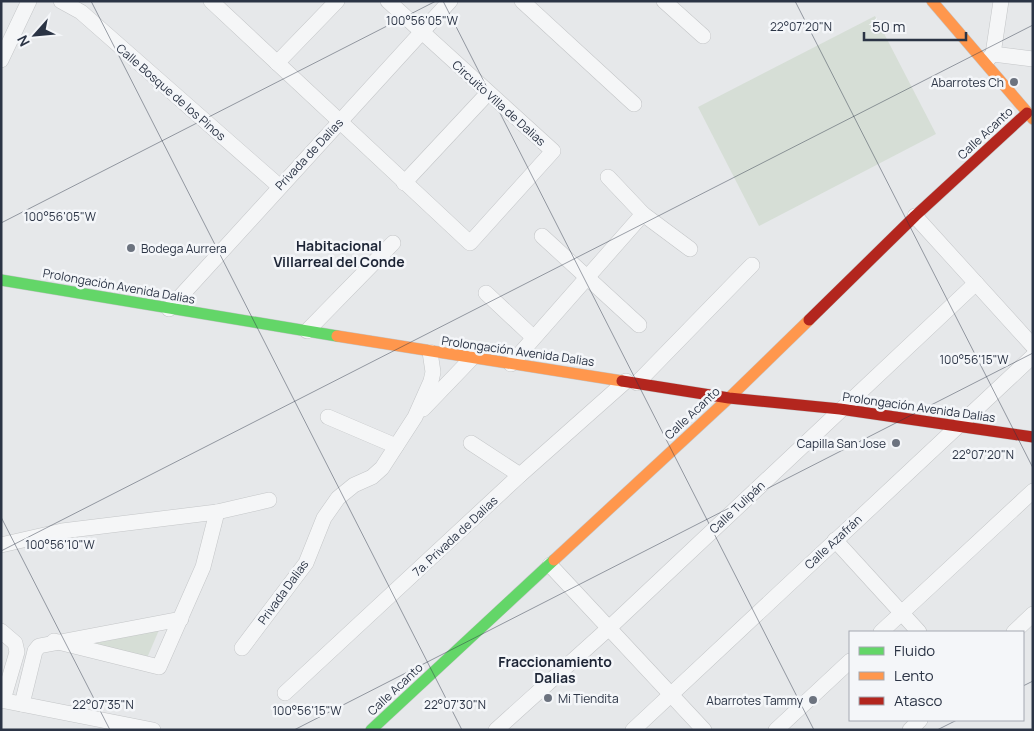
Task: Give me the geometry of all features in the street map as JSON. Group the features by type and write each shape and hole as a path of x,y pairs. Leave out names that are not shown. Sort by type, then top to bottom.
{"street":[{"path":"1,60 5,41 29,1"},
{"name":"Calle Bosque de los Pinos","path":"61,1 81,12 279,186"},
{"path":"277,63 337,1"},
{"name":"Circuito Villa de Dalias","path":"221,4 277,63 404,184 470,243 553,152 388,1"},
{"name":"Privada de Dalias","path":"169,309 279,186 450,1"},
{"path":"522,1 634,104"},
{"path":"664,1 702,36"},
{"path":"932,1 989,58 1030,116"},
{"path":"989,58 1001,1"},
{"path":"989,58 1033,59"},
{"path":"404,184 488,93"},
{"name":"Calle Acanto","path":"371,730 729,398 915,216 1030,116"},
{"path":"608,177 643,214 690,249"},
{"path":"511,364 643,214"},
{"path":"915,216 1033,346"},
{"path":"542,236 639,325"},
{"path":"307,331 393,243"},
{"name":"7a. Privada de Dalias","path":"285,693 520,475 631,382 752,265"},
{"name":"Prolongación Avenida Dalias","path":"1,280 430,352 729,398 840,409 1033,437"},
{"name":"Calle Tulipán","path":"496,730 609,628 976,283"},
{"path":"486,293 533,338"},
{"name":"Privada Dalias","path":"242,648 306,563 324,518 338,498 354,485 372,477 382,468 415,417 431,381 432,362 430,352"},
{"name":"Calle Azafrán","path":"633,730 1033,356"},
{"name":"Privada Dalias","path":"415,417 472,358"},
{"path":"328,417 396,446"},
{"path":"471,443 520,475"},
{"path":"882,631 1033,491"},
{"path":"1,545 62,530 217,512 269,500"},
{"path":"54,642 159,667 203,567 217,512"},
{"path":"835,540 918,631"},
{"path":"550,565 704,730"},
{"path":"1015,631 1033,614"},
{"path":"22,704 35,651 39,646 181,619"},
{"path":"1,631 15,643 17,652 2,700 99,725 153,730"},
{"path":"776,730 849,662"},
{"path":"910,730 919,721"}],"shaded area":[{"path":"875,16 936,134 759,226 698,107"},
{"path":"159,630 147,658 91,644"}],"traffic: fast":[{"path":"1,280 337,336"},
{"path":"371,730 554,560"}],"traffic: slow":[{"path":"932,1 1033,119"},
{"path":"554,560 729,398 809,320"},
{"path":"337,336 622,381"}],"traffic: jam":[{"path":"809,320 915,216 1027,113"},
{"path":"622,381 729,398 840,409 1033,437"}],"place":[{"name":"Abarrotes Ch","path":"1014,82"},
{"name":"Bodega Aurrera","path":"131,248"},
{"name":"Capilla San Jose","path":"896,443"},
{"name":"Mi Tiendita","path":"548,698"},
{"name":"Abarrotes Tammy","path":"813,700"}],"district":[{"name":"Habitacional Villarreal del Conde","path":"339,254"},
{"name":"Fraccionamiento Dalias","path":"555,670"}]}
